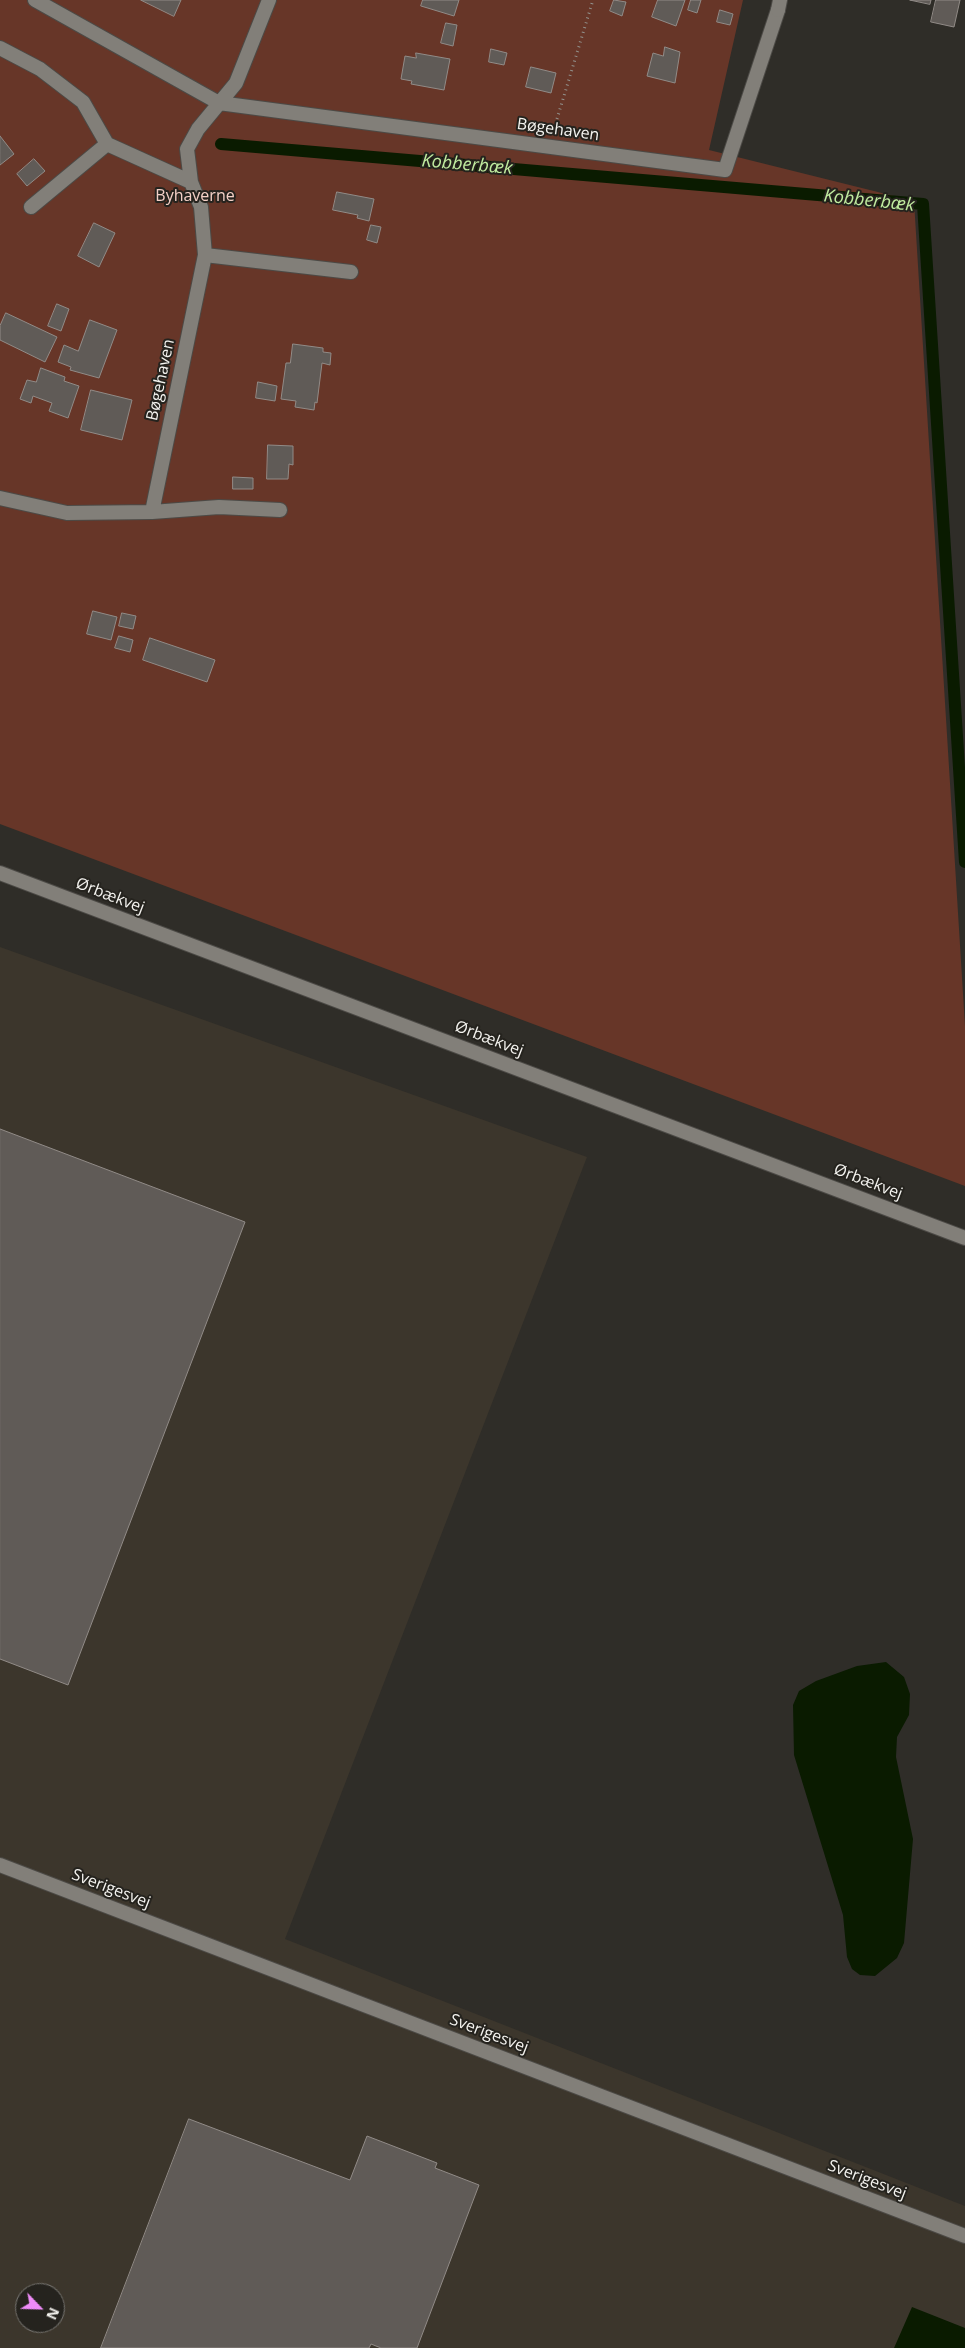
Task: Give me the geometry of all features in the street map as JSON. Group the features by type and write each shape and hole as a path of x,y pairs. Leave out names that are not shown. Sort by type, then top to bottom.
{"street":[{"name":"Bøgehaven","path":"35,0 219,103 724,170 779,5"},
{"name":"Bøgehaven","path":"152,512 205,255 201,206 192,182 188,149 198,129 236,83 269,0"},
{"path":"0,48 40,69 83,102 106,144 192,182"},
{"path":"31,207 106,144"},
{"path":"205,255 351,272"},
{"path":"0,498 67,513 152,512 220,507 280,510"},
{"name":"Ørbækvej","path":"0,873 965,1238"},
{"name":"Sverigesvej","path":"0,1865 965,2236"}],"path":[{"path":"548,147 593,0"}],"shaded area":[{"path":"0,947 587,1157 285,1939 965,2206 965,2348 0,2348"},
{"path":"886,1662 904,1677 910,1694 909,1715 897,1737 896,1757 913,1839 904,1943 897,1958 875,1976 860,1975 852,1969 847,1957 843,1915 794,1755 793,1705 799,1691 816,1681 857,1666"},
{"path":"912,2307 965,2328 965,2348 894,2348"}],"green space":[{"name":"Byhaverne","path":"0,0 743,0 709,150 914,201 965,1026 965,1186 0,824"}],"building":[{"path":"141,0 181,0 174,16"},
{"path":"423,0 459,0 454,16 421,6"},
{"path":"614,0 626,2 622,16 610,11"},
{"path":"658,0 685,0 676,26 652,17"},
{"path":"691,0 701,0 697,13 688,10"},
{"path":"910,0 931,0 930,4"},
{"path":"936,0 960,0 954,27 931,22"},
{"path":"720,10 733,14 730,25 717,22"},
{"path":"446,23 457,25 453,46 441,43"},
{"path":"665,47 680,52 675,83 647,76 653,53 663,56"},
{"path":"491,49 507,53 504,65 489,62"},
{"path":"416,53 450,59 444,90 411,84 412,81 401,79 405,56 416,58"},
{"path":"531,67 556,73 551,93 526,87"},
{"path":"0,136 14,154 0,165"},
{"path":"34,159 45,171 27,186 17,174"},
{"path":"337,192 374,199 369,221 357,218 358,215 333,210"},
{"path":"94,223 115,233 99,267 78,256"},
{"path":"371,225 381,227 377,243 367,240"},
{"path":"57,304 69,309 61,331 48,326"},
{"path":"6,313 57,337 45,362 0,340 0,326"},
{"path":"90,320 117,330 99,378 70,370 71,367 58,362 64,345 78,351"},
{"path":"293,344 323,348 323,352 331,353 330,365 322,363 317,403 315,402 314,410 295,407 296,401 281,399 286,363 290,363"},
{"path":"41,368 65,377 64,381 79,386 68,418 49,411 52,403 33,396 31,403 20,399 27,380 36,382"},
{"path":"258,382 277,386 275,401 256,398"},
{"path":"91,390 132,400 122,440 81,430"},
{"path":"268,445 293,446 293,465 289,464 288,479 267,479"},
{"path":"233,477 253,478 253,489 233,489"},
{"path":"93,611 117,617 111,640 87,634"},
{"path":"122,613 136,616 133,629 119,626"},
{"path":"119,636 133,640 130,652 115,648"},
{"path":"150,638 215,660 207,682 143,660"},
{"path":"0,1129 245,1222 68,1685 0,1659"},
{"path":"189,2119 350,2180 367,2136 437,2163 435,2168 479,2185 417,2348 381,2348 371,2344 369,2348 101,2348"}],"waterway":[{"name":"Kobberbæk","path":"221,144 923,204 965,862"}]}
